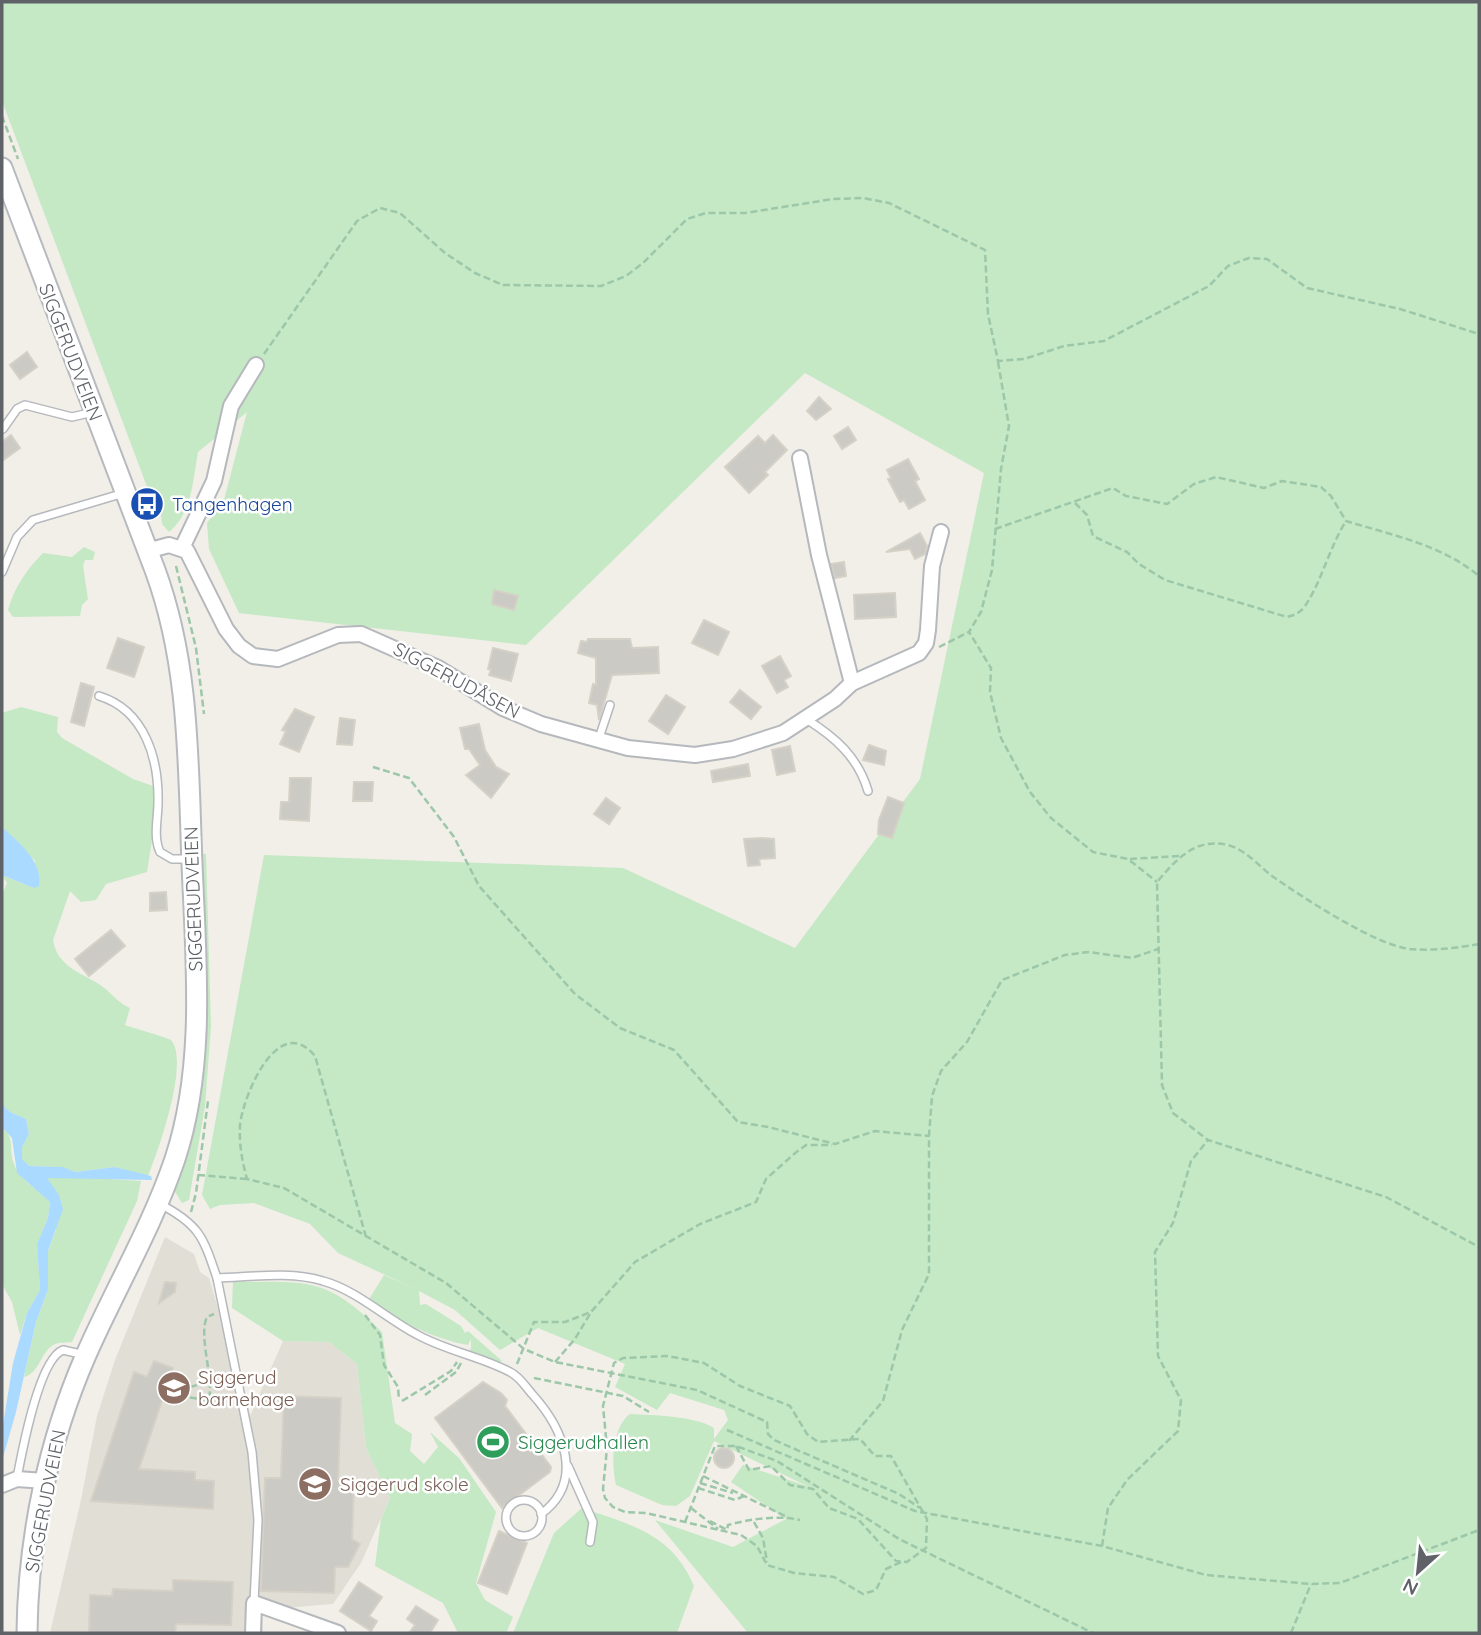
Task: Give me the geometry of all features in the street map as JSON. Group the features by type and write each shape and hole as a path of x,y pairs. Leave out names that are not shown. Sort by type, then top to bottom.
{"main road":[{"name":"SIGGERUDVEIEN","path":"10,165 94,412 168,608 181,666 192,859 196,1003 192,1076 179,1145 158,1203 86,1355 64,1410 45,1481 31,1569 27,1633"}],"street":[{"path":"147,551 176,546 218,471 231,406 256,365"},
{"path":"800,458 819,555 852,682"},
{"path":"919,653 926,643 932,566 941,532"},
{"name":"SIGGERUDÅSEN","path":"176,546 190,556 226,629 239,646 253,656 278,659 338,635 361,634 438,668 503,708 541,724 628,748 695,755 733,749 783,733 835,699 852,682 919,653"},
{"path":"2,1485 17,1479 45,1481"},
{"path":"253,1633 254,1603 338,1633"}],"lane":[{"path":"3,429 17,409 25,405 72,417 94,412"},
{"path":"2,572 18,537 33,520 124,493"},
{"path":"99,696 125,707 148,744 157,777 156,841 160,852 172,859 192,859"},
{"path":"599,738 610,705"},
{"path":"805,719 838,742 851,756 868,791"},
{"path":"158,1203 189,1220 205,1241 217,1278 252,1452 258,1520 254,1603"},
{"path":"217,1278 301,1276 327,1282 437,1346 463,1353 513,1373 543,1406 559,1431 566,1449 568,1465 593,1522 590,1542"},
{"path":"17,1479 29,1426 51,1359 63,1350 86,1355"},
{"path":"541,1514 529,1501 517,1502 508,1509 506,1521 511,1531 525,1536 538,1528 541,1514 552,1506 563,1487 568,1465"}],"path":[{"path":"2,116 10,165"},
{"path":"256,365 356,221 380,208 400,214 445,253 475,273 503,285 601,286 626,276 687,219 706,213 745,213 863,198 889,203 985,250 988,314 1009,426 1001,469 992,570 981,612 969,632 940,647 919,653"},
{"path":"998,361 1024,359 1064,346 1104,341 1209,286 1228,266 1249,258 1267,259 1307,288 1400,309 1479,334"},
{"path":"995,529 1113,488 1138,499 1167,505 1194,484 1216,477 1264,488 1290,481 1306,487 1321,487 1331,496 1346,521 1436,549 1463,563 1479,576"},
{"path":"1074,502 1087,515 1093,536 1126,552 1139,564 1165,580 1287,617 1297,614 1305,606 1331,545 1346,521"},
{"path":"176,546 196,648 204,715"},
{"path":"969,632 991,668 989,692 1001,738 1030,792 1051,818 1093,852 1128,859 1179,856"},
{"path":"373,767 409,778 454,837 479,886 575,994 620,1028 674,1050 738,1122 835,1144"},
{"path":"1479,944 1408,949 1348,925 1273,876 1246,854 1228,845 1190,848 1179,856 1157,882 1163,1085 1173,1113 1208,1140 1386,1197 1479,1247"},
{"path":"1128,859 1157,882"},
{"path":"849,1441 883,1401 902,1330 929,1274 929,1136 932,1096 941,1070 967,1042 1002,980 1065,955 1089,952 1132,958 1158,949"},
{"path":"247,1179 240,1154 240,1123 252,1086 263,1063 286,1044 298,1044 308,1048 315,1056 366,1237"},
{"path":"189,1220 209,1090"},
{"path":"555,1362 575,1339 591,1312 635,1262 701,1224 756,1202 766,1179 806,1145 835,1144 875,1131 929,1136"},
{"path":"1102,1546 1108,1508 1127,1480 1178,1432 1181,1400 1158,1356 1155,1252 1173,1223 1191,1161 1208,1140"},
{"path":"198,1175 247,1179 284,1188 446,1283 524,1349 555,1362 697,1390 766,1422 768,1434 774,1440 899,1494 924,1513"},
{"path":"362,1301 367,1322 380,1335 384,1365 398,1387 400,1400 451,1371 463,1353"},
{"path":"169,1395 207,1401 210,1395 205,1321 223,1310"},
{"path":"591,1312 565,1322 534,1322 513,1373 623,1396 649,1412"},
{"path":"727,1530 625,1512 613,1507 605,1498 603,1489 607,1448 603,1406 614,1363 623,1358 668,1356 704,1363 740,1386 790,1406 815,1440 822,1443 862,1439 875,1456 891,1456 924,1513 929,1535 924,1552"},
{"path":"425,1395 456,1372"},
{"path":"190,1387 208,1382"},
{"path":"727,1430 904,1507 1102,1546 1206,1575 1311,1584 1340,1583 1479,1530"},
{"path":"684,1523 715,1446 736,1446 777,1461 924,1552 1091,1632 1099,1633"},
{"path":"736,1446 749,1470 771,1466 790,1485 813,1489 829,1508 858,1519 896,1561 901,1562"},
{"path":"703,1476 733,1493"},
{"path":"700,1483 744,1496 800,1520"},
{"path":"697,1488 734,1500 744,1496"},
{"path":"690,1507 757,1546 767,1565 794,1573 834,1577 863,1594 876,1590 886,1569 924,1552"},
{"path":"727,1530 728,1525 788,1517"},
{"path":"753,1520 762,1538 767,1565"},
{"path":"710,1521 718,1529"},
{"path":"1291,1633 1311,1584"}],"shaded area":[{"name":"Siggerud skole","path":"165,1237 194,1254 200,1272 209,1278 250,1416 283,1341 329,1342 357,1364 366,1448 390,1498 361,1563 333,1604 262,1610 263,1633 50,1633 81,1500 97,1416 115,1360"}],"green space":[{"path":"2,2 1479,2 1479,1633 748,1633 655,1520 733,1547 786,1519 731,1482 743,1465 807,1486 714,1441 690,1496 676,1506 662,1505 616,1485 614,1477 616,1437 630,1414 697,1421 714,1428 714,1439 728,1420 724,1410 670,1393 657,1410 615,1387 625,1364 538,1328 500,1350 455,1310 419,1291 420,1305 426,1304 461,1326 465,1333 468,1331 502,1361 497,1363 466,1352 471,1349 471,1339 468,1345 442,1338 404,1322 368,1301 384,1275 418,1290 338,1253 310,1224 254,1203 220,1205 210,1209 202,1195 264,855 623,868 795,948 920,779 984,473 805,373 526,645 239,613 209,549 207,523 224,500 247,412 198,452 187,506 169,532 162,524 159,498 152,500 2,101"},
{"path":"84,547 95,552 93,560 85,560 83,566 88,599 82,605 80,616 13,617 8,610 17,587 43,553 72,557"},
{"path":"21,707 58,717 57,732 62,738 133,779 153,786 154,827 147,872 106,884 96,900 81,902 70,891 53,940 56,951 68,966 102,986 130,1008 125,1025 171,1040 176,1051 175,1086 148,1176 115,1167 75,1172 58,1167 29,1166 21,1159 22,1147 29,1134 26,1119 8,1111 2,1100 2,895 7,883 2,875 34,888 35,861 2,827 2,713"},
{"path":"200,854 206,854 211,1026 205,1106 189,1200 182,1203 174,1190 189,1144"},
{"path":"2,1127 9,1136 12,1159 17,1170 50,1202 48,1218 37,1244 40,1290 27,1313 20,1335 12,1302 2,1284"},
{"path":"59,1176 141,1181 137,1201 72,1342 57,1343 50,1347 34,1371 24,1377 36,1322 48,1289 48,1251 56,1230 47,1178"},
{"path":"233,1282 280,1282 315,1286 346,1301 382,1332 395,1423 412,1434 410,1451 424,1464 438,1447 430,1432 459,1458 496,1512 476,1583 485,1600 513,1617 506,1633 458,1633 443,1603 375,1566 381,1519 390,1498 366,1448 357,1364 329,1342 283,1341 232,1308"},
{"path":"582,1508 634,1526 648,1534 674,1554 685,1568 694,1586 677,1633 513,1633 554,1533"}],"water":[{"path":"2,827 34,861 39,886 34,888 2,875"},
{"path":"2,1100 8,1111 26,1119 29,1134 22,1147 22,1159 29,1166 63,1167 75,1172 115,1167 151,1176 152,1180 47,1178 59,1195 63,1209 48,1251 48,1289 36,1322 2,1461 2,1431 13,1363 27,1313 40,1290 37,1244 48,1218 50,1202 17,1173 12,1138 2,1127"}],"building":[{"path":"27,352 37,367 20,379 10,365"},
{"path":"819,397 831,409 816,420 807,411"},
{"path":"848,427 856,440 842,449 834,436"},
{"path":"11,435 20,448 2,461 2,442"},
{"path":"773,435 787,450 765,472 768,475 749,493 725,467 758,436 765,443"},
{"path":"908,459 919,479 915,481 925,500 909,509 904,500 900,502 888,479 891,478 887,470"},
{"path":"920,533 927,546 925,554 915,559 910,549 886,552"},
{"path":"844,562 846,576 835,578 831,564"},
{"path":"494,590 518,596 514,610 492,604"},
{"path":"895,593 896,617 855,619 854,595"},
{"path":"704,620 729,632 718,655 692,643"},
{"path":"118,638 144,647 134,677 107,668"},
{"path":"588,639 630,639 632,648 658,647 659,673 612,675 599,720 597,705 589,703 593,684 596,685 596,658 578,653 581,641 587,642"},
{"path":"493,648 518,654 511,681 489,675"},
{"path":"780,656 791,676 784,680 788,687 777,693 762,666"},
{"path":"81,683 94,687 84,726 71,722"},
{"path":"740,690 761,707 751,719 730,702"},
{"path":"666,695 685,707 668,734 649,721"},
{"path":"295,709 314,717 299,752 280,744 286,731 282,730"},
{"path":"340,718 355,720 352,745 337,744"},
{"path":"479,724 485,750 496,767 509,774 491,798 466,775 480,765 469,749 465,749 460,728"},
{"path":"869,745 886,751 884,765 863,760"},
{"path":"790,746 795,771 777,775 772,750"},
{"path":"748,764 750,776 713,782 711,771"},
{"path":"290,778 311,778 309,821 280,819 281,802 289,802"},
{"path":"354,782 373,782 372,801 353,801"},
{"path":"888,797 904,803 892,838 878,834 879,820"},
{"path":"606,798 620,808 609,824 594,814"},
{"path":"744,839 774,839 775,858 759,859 760,865 748,866"},
{"path":"166,892 167,910 150,911 150,893"},
{"path":"111,930 125,946 89,976 75,959"},
{"path":"165,1282 176,1283 175,1292 159,1303"},
{"path":"154,1361 173,1368 139,1469 195,1472 195,1480 214,1481 213,1509 91,1501 134,1372 147,1377"},
{"name":"Siggerudhallen","path":"483,1382 507,1400 505,1406 551,1467 550,1472 502,1508 435,1418"},
{"path":"284,1396 341,1398 338,1480 354,1481 352,1539 360,1544 348,1567 335,1567 334,1593 261,1591 265,1478 281,1478"},
{"path":"724,1448 731,1451 734,1458 731,1465 724,1468 717,1465 714,1458 717,1451"},
{"path":"499,1531 527,1543 507,1594 478,1583"},
{"path":"173,1580 233,1582 231,1625 176,1624 175,1633 89,1633 90,1595 112,1596 113,1589 173,1591"},
{"path":"359,1582 382,1597 369,1616 377,1621 371,1631 340,1611"},
{"path":"416,1606 438,1620 430,1633 409,1633 415,1625 407,1619"}],"place":[{"name":"Tangenhagen","path":"147,504"},
{"name":"Siggerud barnehage","path":"174,1388"},
{"name":"Siggerudhallen","path":"493,1442"},
{"name":"Siggerud skole","path":"315,1484"}]}
